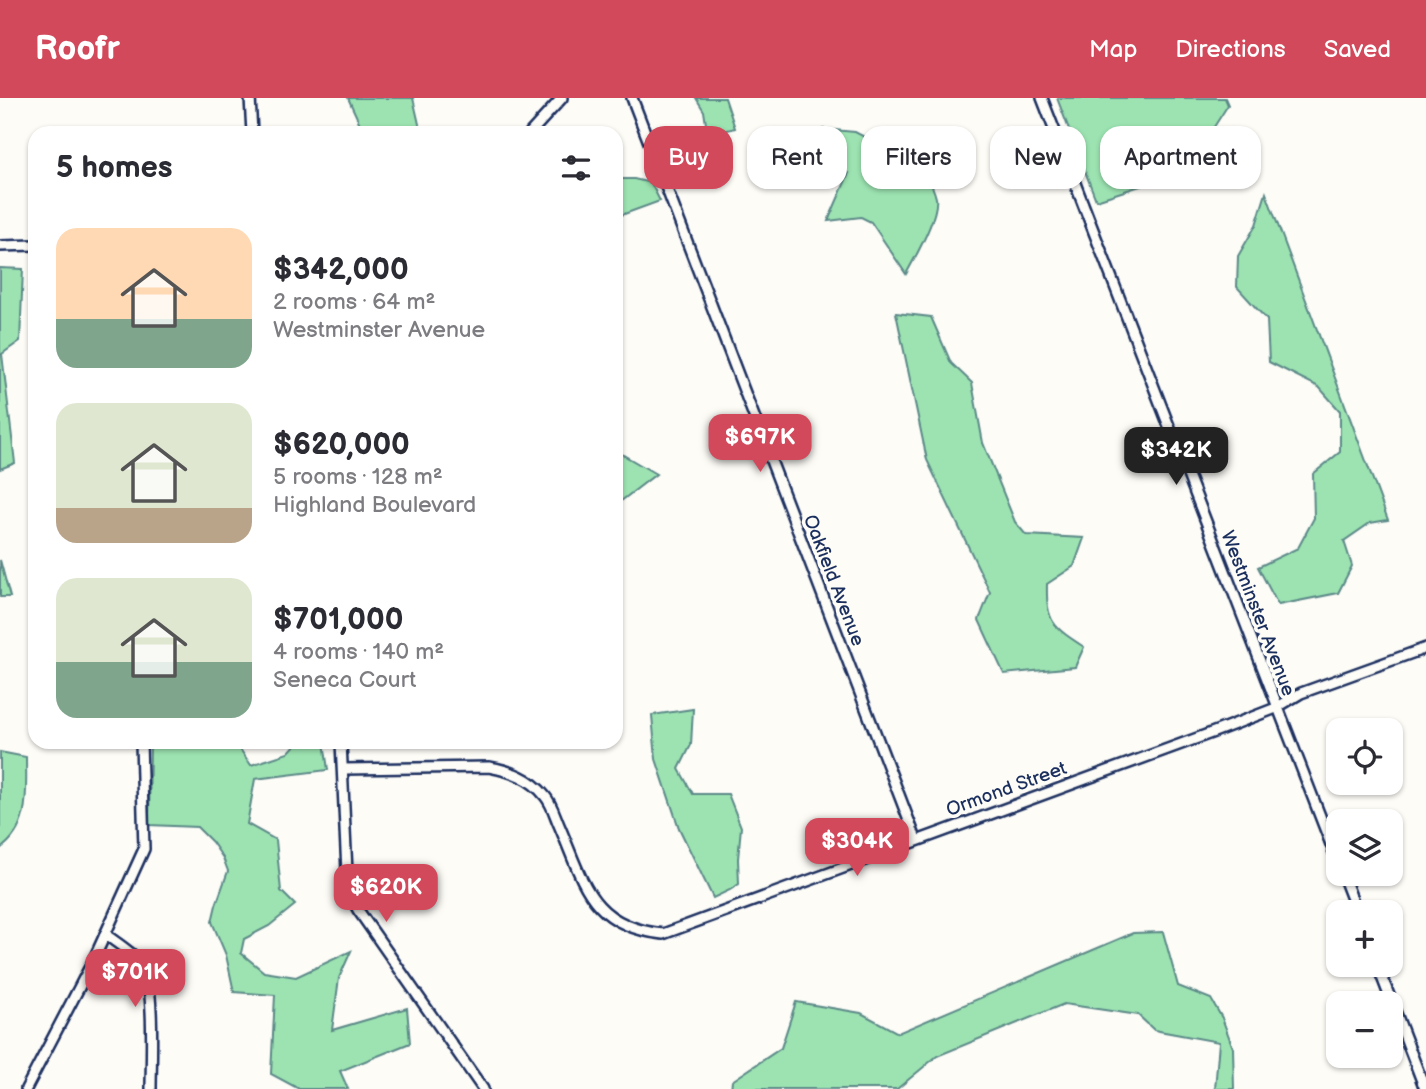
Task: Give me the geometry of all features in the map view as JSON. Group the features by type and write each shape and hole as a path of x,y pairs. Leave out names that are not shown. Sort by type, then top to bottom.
{"street":[{"path":"250,98 252,126"},
{"path":"536,126 562,98"},
{"name":"Oakfield Avenue","path":"632,98 916,839"},
{"name":"Westminster Avenue","path":"1042,98 1326,833"},
{"path":"0,246 28,245"},
{"name":"Ormond Street","path":"343,769 489,767 512,771 533,783 547,797 589,895 603,912 621,925 663,934 1276,708 1301,693 1426,648"},
{"path":"26,1089 105,934 144,849 141,749"},
{"path":"342,749 350,895 483,1089"},
{"path":"105,934 134,956 145,970 149,989 151,1089"},
{"path":"1382,977 1424,1089"}],"green space":[{"path":"348,98 413,98 419,126 361,126"},
{"path":"696,98 725,98 735,128 704,126 704,111"},
{"path":"1057,98 1225,98 1228,105 1215,126 1100,126 1100,189 1131,189 1096,200 1086,174 1086,126 1068,126"},
{"path":"847,131 861,135 861,189 933,189 936,198 934,215 906,274 871,222 861,217 828,221 842,189 847,189"},
{"path":"623,179 644,181 644,189 654,189 660,201 623,214"},
{"path":"1266,193 1388,520 1370,523 1344,541 1352,566 1338,593 1278,605 1258,567 1298,548 1314,518 1313,474 1340,452 1340,411 1319,387 1269,362 1267,320 1237,287 1238,256 1256,225"},
{"path":"0,268 23,269 20,341 2,354 15,463 0,469"},
{"path":"896,313 931,317 951,363 972,383 983,443 1015,522 1026,535 1084,538 1074,566 1047,584 1048,607 1053,622 1084,647 1075,667 1004,674 979,620 990,592 927,460"},
{"path":"623,455 656,474 623,500"},
{"path":"0,560 10,597 0,597"},
{"path":"693,709 691,745 679,769 693,794 728,794 741,827 739,884 713,898 679,828 656,759 652,715"},
{"path":"150,749 240,749 251,765 288,753 292,749 325,749 328,770 255,779 247,824 276,840 281,891 295,905 269,926 244,939 241,953 264,972 296,977 351,951 339,978 332,1030 407,1008 410,1043 340,1071 348,1089 299,1089 271,1074 275,995 234,992 226,955 212,922 228,871 223,858 197,827 149,825"},
{"path":"0,752 26,757 26,782 22,819 10,840 0,849"},
{"path":"1163,932 1178,986 1211,999 1222,1018 1233,1048 1234,1089 1215,1089 1219,1042 1154,1030 1138,1015 1064,1004 937,1056 897,1089 731,1089 732,1081 781,1048 796,1002 861,1013 898,1033 1133,933"}]}
